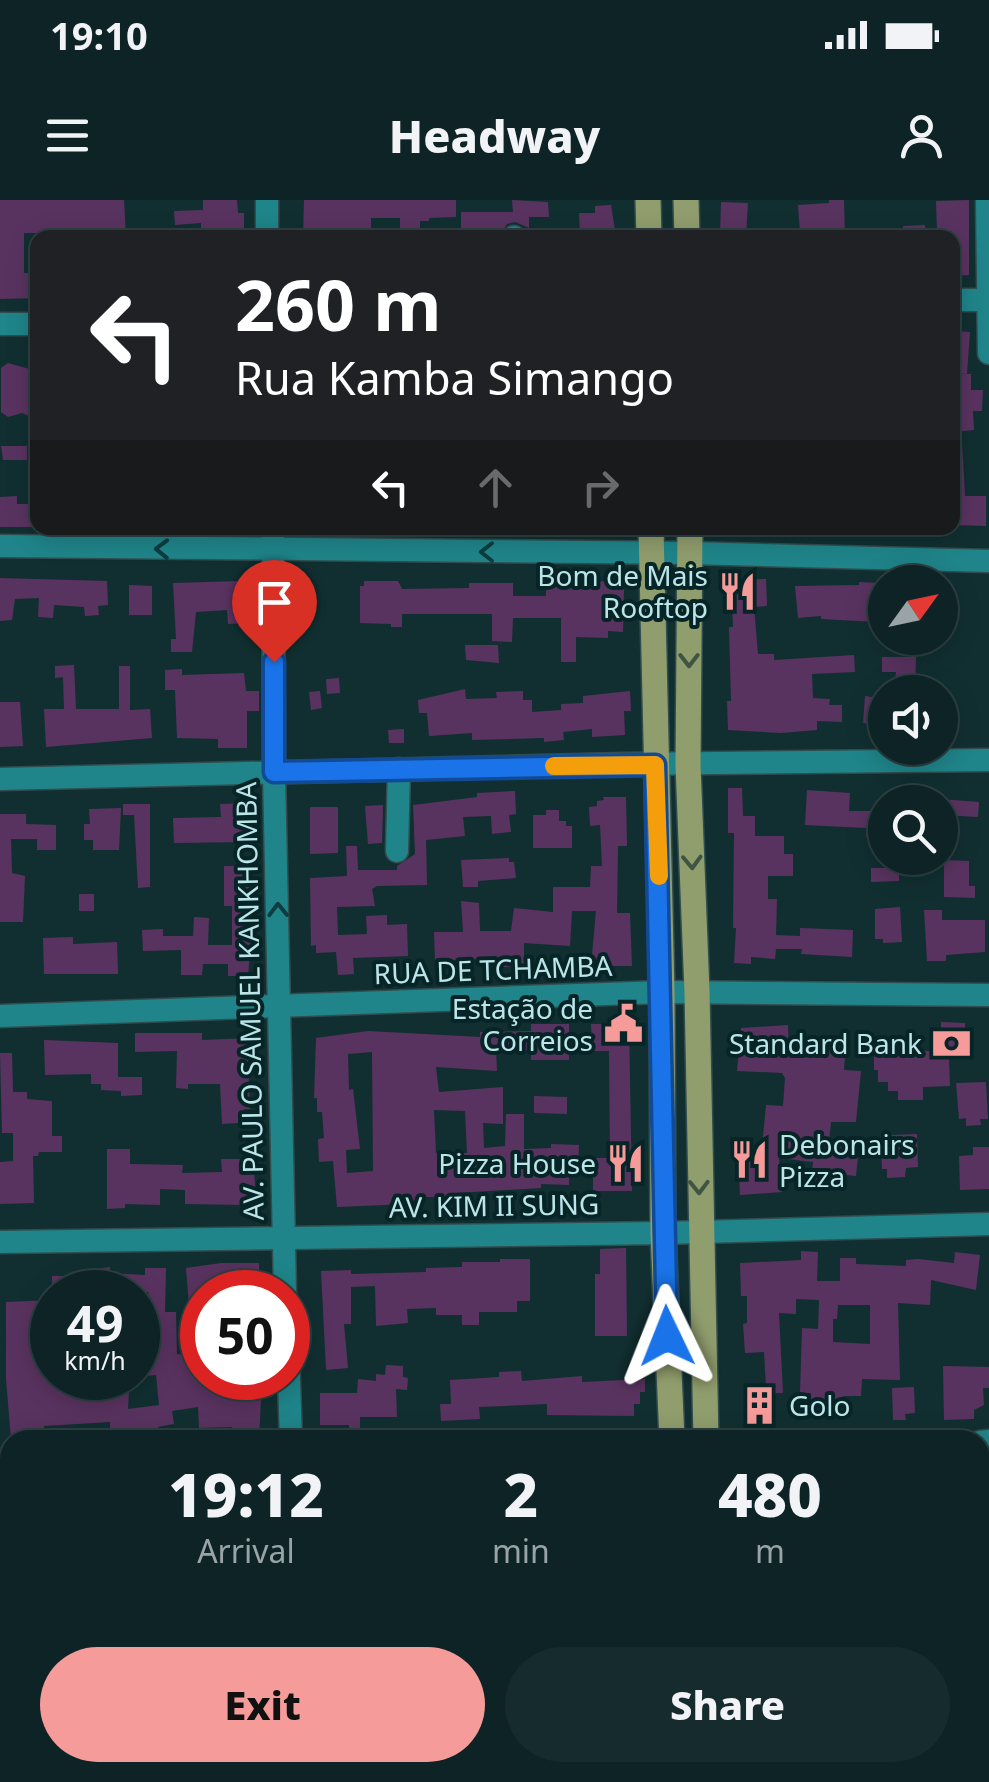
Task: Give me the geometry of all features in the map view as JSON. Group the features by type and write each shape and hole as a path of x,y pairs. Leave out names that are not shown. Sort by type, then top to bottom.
{"main road":[{"path":"648,200 649,230"},
{"path":"686,200 687,230"},
{"path":"651,540 662,992 663,1233 672,1430"},
{"path":"690,540 688,765 706,1430"}],"street":[{"path":"267,200 268,230"},
{"path":"987,200 989,354"},
{"path":"960,300 988,300"},
{"path":"0,324 30,324"},
{"path":"0,546 273,539 690,540 989,561"},
{"name":"AV. PAULO SAMUEL KANKHOMBA","path":"273,539 284,1270"},
{"path":"0,780 989,760"},
{"path":"397,851 399,770"},
{"name":"RUA DE TCHAMBA","path":"0,1016 662,992 989,995"},
{"name":"AV. KIM II SUNG","path":"0,1242 663,1233 989,1224"},
{"path":"290,1400 291,1430"}],"building":[{"path":"0,200 124,200 126,230 24,233 24,273 30,273 30,298 0,299"},
{"path":"203,200 237,200 238,213 244,213 244,230 201,230 201,223 175,225 174,211 203,210"},
{"path":"304,200 456,200 456,217 420,221 420,230 400,230 400,218 371,218 371,230 303,230"},
{"path":"512,200 548,202 549,217 529,217 529,228 515,222 504,230 461,230 461,212 513,212"},
{"path":"844,200 845,230 800,230 798,205"},
{"path":"969,200 969,275 960,276 960,230 937,230 936,201"},
{"path":"721,202 748,203 746,230 720,230"},
{"path":"611,205 615,230 580,230 579,213 595,213 595,206"},
{"path":"925,225 925,230 903,230 903,226"},
{"path":"960,331 970,332 967,374 960,373"},
{"path":"8,363 30,369 30,416 22,413 8,417 1,412 1,368"},
{"path":"960,374 971,374 971,390 983,390 982,411 973,411 974,430 960,431"},
{"path":"960,443 965,496 986,496 986,526 960,525"},
{"path":"1,446 27,446 27,460 3,460"},
{"path":"17,496 17,504 30,504 30,527 0,527 0,497"},
{"path":"0,578 107,581 108,605 98,606 99,615 85,616 84,607 54,605 53,618 38,617 39,598 15,599 12,620 0,621"},
{"path":"766,579 767,606 754,607 758,654 774,654 774,660 854,655 855,672 812,674 813,698 830,699 829,705 842,705 842,722 817,721 817,730 781,733 728,730 731,580"},
{"path":"242,581 244,623 228,624 227,610 196,612 192,652 171,652 171,639 176,639 173,583"},
{"path":"364,581 398,581 402,589 513,583 513,596 546,596 546,587 556,587 556,583 610,581 612,588 624,589 623,632 608,631 608,638 576,637 576,662 561,662 561,618 513,618 512,642 492,641 492,614 402,614 402,627 360,623 360,586 364,586"},
{"path":"868,582 868,621 821,616 798,618 795,586"},
{"path":"129,585 152,586 152,615 129,615"},
{"path":"465,645 498,645 499,663 466,660"},
{"path":"882,657 916,657 915,675 882,672"},
{"path":"74,665 76,709 119,709 119,666 130,666 130,710 150,709 152,738 46,747 44,709 64,709 63,677 55,678 55,666"},
{"path":"182,669 182,675 244,673 246,691 259,691 259,711 247,711 247,748 218,748 218,739 177,738 175,690 165,690 165,670"},
{"path":"339,678 340,693 327,694 326,679"},
{"path":"465,689 466,699 497,698 496,692 523,691 523,700 532,700 532,712 561,710 561,704 583,703 583,696 630,691 631,711 624,711 625,735 592,737 592,729 563,732 564,740 544,742 544,738 472,740 472,733 429,736 427,713 419,713 418,700"},
{"path":"320,691 322,708 311,710 309,692"},
{"path":"865,696 868,724 863,723"},
{"path":"0,702 20,702 23,746 0,747"},
{"path":"404,729 404,743 389,743 388,730"},
{"path":"728,788 742,788 743,816 755,816 755,836 784,836 784,854 793,854 793,876 768,876 768,899 777,899 776,935 800,936 800,928 853,930 852,957 776,949 775,959 751,957 751,964 734,963 734,833 728,833"},
{"path":"807,790 850,793 849,811 868,811 868,837 866,828 805,825"},
{"path":"515,791 516,814 509,815 511,832 492,834 491,816 463,817 465,836 426,840 427,885 377,886 372,889 375,906 337,907 338,935 367,934 366,916 387,915 387,925 407,924 408,956 353,958 354,974 338,975 336,952 316,953 316,945 311,946 310,878 347,876 346,846 357,846 358,870 397,870 415,854 413,805 477,797 477,793"},
{"path":"603,797 626,797 627,846 618,846 617,913 630,913 632,966 591,966 596,911 572,911 570,946 524,943 524,967 487,967 487,959 435,961 434,932 463,932 461,901 479,903 480,931 511,931 514,908 553,912 553,887 590,887 591,866 602,866 600,825 590,826 589,807 597,806"},
{"path":"958,800 979,802 978,817 958,816"},
{"path":"249,803 250,842 174,843 173,818 221,817 220,804"},
{"path":"123,804 150,804 150,887 138,888 134,815 123,815"},
{"path":"383,805 382,843 368,844 365,806"},
{"path":"310,807 338,807 338,853 310,854"},
{"path":"121,808 119,850 93,850 93,840 84,840 84,824 90,824 89,809"},
{"path":"546,810 559,810 559,821 572,826 572,848 533,848 533,815 546,815"},
{"path":"0,814 26,814 26,824 56,825 56,850 37,850 37,839 11,839 12,873 25,876 23,922 0,922"},
{"path":"509,858 509,862 514,862 516,878 478,881 478,887 463,887 461,860"},
{"path":"958,861 969,861 969,886 975,886 975,898 944,897 944,875 958,875"},
{"path":"224,866 249,866 248,976 228,976 228,964 203,964 202,975 181,975 181,950 143,951 142,930 163,929 163,936 193,936 194,917 209,918 208,945 232,945 232,906 224,906"},
{"path":"871,875 899,875 899,881 871,882"},
{"path":"79,894 94,894 94,911 79,911"},
{"path":"900,907 902,942 883,943 883,939 875,939 875,909"},
{"path":"924,910 942,910 942,920 985,920 985,952 946,955 946,961 927,961"},
{"path":"73,937 73,944 117,942 118,974 44,974 43,938"},
{"path":"941,1022 965,1023 965,1059 949,1059 950,1086 923,1087 923,1100 898,1100 898,1091 888,1091 888,1082 878,1082 874,1055 883,1055 883,1051 934,1051 934,1035 941,1035"},
{"path":"531,1024 569,1024 569,1060 531,1060 531,1050 496,1050 497,1071 436,1067 439,1092 503,1087 503,1124 483,1123 484,1148 505,1146 506,1114 524,1114 524,1149 551,1148 551,1144 579,1145 578,1166 569,1166 569,1185 541,1184 541,1188 337,1207 333,1161 319,1162 318,1139 324,1138 322,1112 317,1112 314,1098 316,1038 368,1031 480,1037 480,1032 531,1031","holes":["372,1052 373,1171 347,1173 346,1150 360,1149 353,1089 349,1090 348,1054","434,1110 465,1111 467,1153 436,1153"]},
{"path":"591,1024 629,1024 632,1191 593,1191 593,1158 610,1158 609,1051 592,1051"},
{"path":"788,1025 789,1058 814,1057 815,1044 840,1046 839,1054 845,1055 844,1070 861,1071 856,1122 831,1122 829,1143 859,1146 856,1176 836,1174 836,1182 811,1180 813,1162 779,1158 782,1192 740,1195 738,1148 762,1147 766,1105 783,1106 785,1078 782,1073 737,1071 741,1028"},
{"path":"135,1033 202,1033 202,1040 252,1038 253,1059 248,1059 250,1109 238,1114 238,1123 222,1124 220,1084 176,1088 177,1051 135,1052"},
{"path":"44,1040 118,1043 118,1077 142,1077 142,1095 121,1096 121,1091 101,1090 101,1084 91,1084 91,1074 45,1075"},
{"path":"0,1053 12,1053 13,1092 27,1092 27,1099 52,1101 52,1136 62,1136 62,1152 39,1152 33,1156 34,1203 0,1204 0,1162 13,1161 13,1133 2,1133"},
{"path":"986,1082 988,1119 980,1119 981,1125 966,1126 966,1118 959,1119 956,1083"},
{"path":"534,1096 567,1097 567,1114 534,1113"},
{"path":"917,1134 918,1167 906,1168 905,1177 887,1178 887,1169 882,1169 881,1145 892,1145 891,1135"},
{"path":"973,1147 989,1147 989,1189 960,1190 959,1156 973,1155"},
{"path":"107,1149 130,1149 130,1164 183,1165 182,1173 222,1172 221,1159 253,1159 256,1197 246,1197 246,1205 185,1204 185,1190 160,1189 160,1205 125,1204 125,1208 107,1209"},
{"path":"626,1248 627,1336 595,1336 595,1274 600,1274 600,1249"},
{"path":"801,1251 818,1252 817,1281 840,1281 840,1258 856,1258 856,1264 906,1266 906,1260 918,1259 954,1263 955,1252 980,1255 976,1290 931,1280 930,1305 898,1303 900,1380 862,1379 861,1396 843,1396 842,1403 811,1401 811,1393 800,1393 802,1328 818,1329 819,1300 796,1299 796,1314 779,1313 783,1393 772,1393 773,1424 747,1422 746,1387 766,1387 764,1352 745,1353 743,1324 747,1323 747,1296 741,1296 740,1263 801,1260","holes":["838,1305 870,1305 870,1344 833,1342 833,1319 837,1319"]},
{"path":"530,1259 530,1301 517,1301 517,1312 479,1312 479,1325 462,1325 462,1315 436,1315 436,1308 407,1309 408,1323 376,1326 375,1286 351,1287 351,1324 344,1324 348,1368 326,1370 321,1271 426,1272 426,1268 462,1267 462,1262"},
{"path":"221,1263 259,1263 259,1270 186,1268"},
{"path":"145,1268 166,1268 165,1312 176,1312 180,1400 261,1400 259,1430 199,1428 198,1407 172,1411 174,1424 158,1430 110,1430 110,1422 10,1430 6,1302 30,1301 30,1400 128,1400 128,1409 159,1405 160,1270"},
{"path":"386,1365 403,1366 403,1377 408,1378 407,1390 396,1389 397,1417 360,1417 360,1430 349,1430 349,1425 320,1425 320,1393 357,1393 358,1379 376,1381 376,1374 385,1375"},
{"path":"943,1366 989,1367 989,1388 983,1388 984,1405 974,1410 974,1419 944,1420"},
{"path":"521,1371 522,1381 582,1376 582,1382 645,1379 645,1392 640,1392 640,1404 634,1404 634,1416 547,1415 547,1404 479,1407 480,1419 441,1421 440,1404 451,1404 450,1380 499,1377 499,1372"},
{"path":"914,1387 915,1413 905,1414 906,1420 893,1420 892,1388"}],"slow traffic":[{"path":"554,766 655,765 659,876"}],"place":[{"name":"Bom de Mais Rooftop","path":"738,591"},
{"name":"Estação de Correios","path":"623,1024"},
{"name":"Standard Bank","path":"952,1043"},
{"name":"Debonairs Pizza","path":"749,1160"},
{"name":"Pizza House","path":"626,1163"},
{"name":"Golo","path":"759,1405"}],"route":[{"path":"274,662 274,772 655,765 667,1336"}]}
